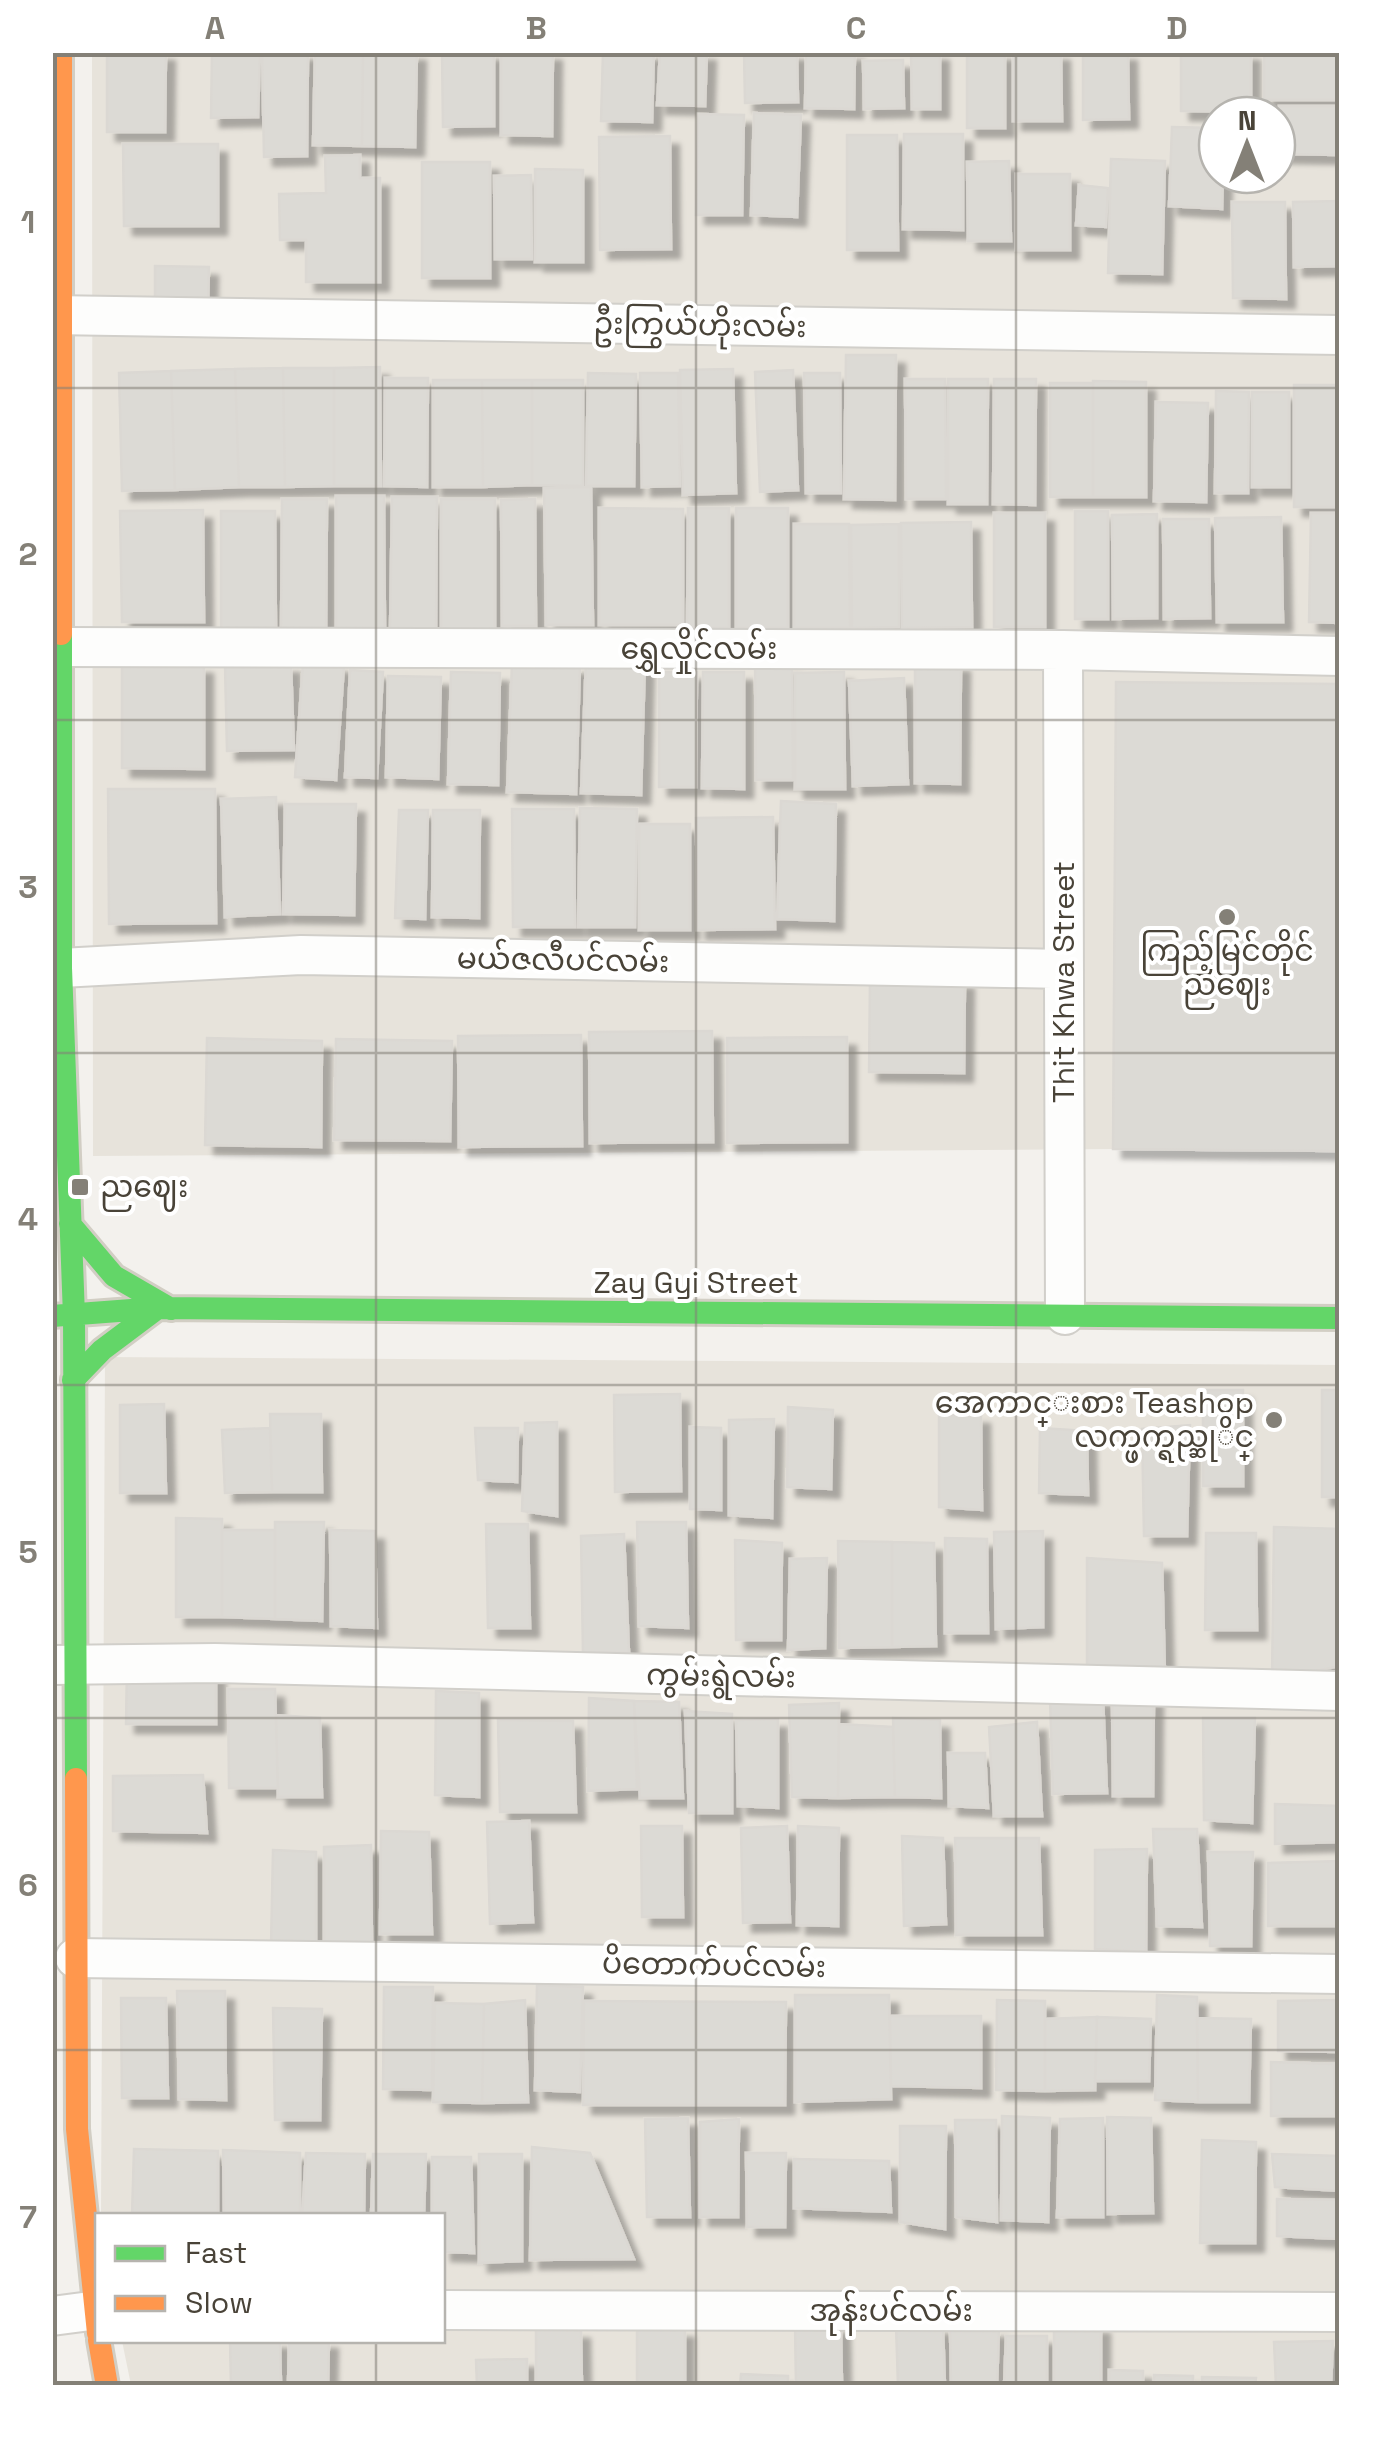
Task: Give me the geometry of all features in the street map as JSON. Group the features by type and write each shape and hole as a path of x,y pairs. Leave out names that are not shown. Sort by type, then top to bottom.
{"main road":[{"path":"61,52 56,315 62,968 70,1224 63,1316 73,1380 82,1957 77,2129 95,2304"},
{"path":"70,1224 114,1276 164,1309 102,1350 73,1380"},
{"name":"Zay Gyi Street","path":"63,1316 164,1309 1340,1318"},
{"path":"100,2343 107,2386"}],"street":[{"name":"ဦးကြွယ်ဟိုးလမ်း","path":"56,315 1340,335"},
{"name":"ရွှေလှိုင်လမ်း","path":"59,647 1063,650 1340,656"},
{"name":"Thit Khwa Street","path":"1063,650 1065,1315"},
{"name":"မယ်ဇလီပင်လမ်း","path":"62,968 301,955 1064,969"},
{"name":"ကွမ်းရွဲလမ်း","path":"77,1665 215,1663 1340,1691"},
{"name":"ပိတောက်ပင်လမ်း","path":"82,1957 1340,1974"},
{"name":"အုန်းပင်လမ်း","path":"445,2310 1340,2312"},
{"path":"52,2316 95,2323"}],"shaded area":[{"path":"92,53 1339,53 1339,684 1116,682 1113,1149 93,1156"},
{"path":"105,1357 1339,1365 1339,2385 131,2385 122,2343 445,2343 445,2213 101,2213"}],"building":[{"path":"107,52 166,52 165,132 107,132"},
{"path":"212,52 260,52 258,117 211,118"},
{"path":"262,52 308,52 307,156 264,157"},
{"path":"315,52 363,52 362,146 313,145"},
{"path":"363,52 417,52 415,147 362,146"},
{"path":"442,52 494,52 494,126 443,127"},
{"path":"501,52 553,52 552,136 501,135"},
{"path":"603,52 654,52 652,122 601,121"},
{"path":"660,52 707,52 705,106 657,105"},
{"path":"744,52 797,52 798,102 745,103"},
{"path":"806,52 855,52 854,109 805,108"},
{"path":"911,52 940,52 940,109 912,109"},
{"path":"967,52 1005,52 1005,128 967,128"},
{"path":"1013,52 1061,52 1062,121 1013,121"},
{"path":"1083,52 1128,52 1129,119 1083,120"},
{"path":"1181,52 1251,52 1251,95 1197,95 1197,111 1181,111"},
{"path":"1264,52 1340,52 1340,100 1264,95"},
{"path":"903,60 904,108 864,109 863,61"},
{"path":"1297,106 1340,106 1340,155 1297,154"},
{"path":"754,113 801,115 797,217 751,215"},
{"path":"698,114 744,115 742,215 696,215"},
{"path":"1172,127 1197,128 1197,195 1222,195 1222,209 1169,206"},
{"path":"904,134 963,134 963,230 903,229"},
{"path":"847,135 897,135 898,250 847,250"},
{"path":"670,136 671,249 600,250 599,137"},
{"path":"123,144 218,144 218,226 124,226"},
{"path":"360,155 360,178 380,178 380,282 306,282 306,240 280,240 279,194 326,193 325,156"},
{"path":"1111,159 1165,161 1162,274 1108,273"},
{"path":"1009,161 1011,241 968,241 967,162"},
{"path":"422,162 490,162 490,278 422,278"},
{"path":"535,169 583,170 583,262 535,262"},
{"path":"1016,174 1070,174 1070,250 1016,250"},
{"path":"531,175 532,259 495,259 494,176"},
{"path":"1079,185 1108,188 1106,227 1076,225"},
{"path":"1340,201 1340,266 1294,267 1293,202"},
{"path":"1232,202 1285,202 1286,299 1233,298"},
{"path":"155,266 209,267 208,309 155,309"},
{"path":"846,355 896,355 895,500 844,499"},
{"path":"380,367 381,486 334,486 334,368"},
{"path":"283,368 285,487 239,487 235,369"},
{"path":"283,368 334,368 334,486 285,487"},
{"path":"235,369 239,487 175,490 171,371"},
{"path":"733,369 736,493 683,495 680,370"},
{"path":"793,370 798,490 760,492 755,372"},
{"path":"171,371 175,490 122,491 119,373"},
{"path":"588,373 636,374 634,486 586,486"},
{"path":"640,373 678,373 680,486 642,487"},
{"path":"804,373 840,373 841,493 806,493"},
{"path":"385,378 428,378 427,487 384,486"},
{"path":"905,379 945,379 946,499 906,499"},
{"path":"948,379 988,379 987,504 948,504"},
{"path":"994,379 1036,379 1035,505 993,504"},
{"path":"433,380 482,380 483,487 433,487"},
{"path":"482,380 532,380 532,485 483,487"},
{"path":"532,380 583,380 583,486 532,485"},
{"path":"1093,381 1146,382 1146,497 1093,497"},
{"path":"1050,383 1093,383 1093,497 1050,497"},
{"path":"1294,385 1340,385 1340,507 1294,507"},
{"path":"1216,391 1249,392 1248,493 1215,493"},
{"path":"1252,392 1289,392 1289,487 1252,487"},
{"path":"1156,402 1208,403 1206,502 1154,501"},
{"path":"591,487 593,625 546,625 544,488"},
{"path":"336,496 384,496 385,633 336,633"},
{"path":"392,497 437,497 436,633 390,632"},
{"path":"282,499 327,499 326,635 281,635"},
{"path":"441,499 495,499 495,632 441,632"},
{"path":"535,499 536,626 502,626 501,500"},
{"path":"599,508 683,509 683,625 599,625"},
{"path":"688,508 729,508 729,628 687,628"},
{"path":"736,508 788,508 788,628 736,628"},
{"path":"203,510 204,622 122,622 120,511"},
{"path":"221,511 275,511 276,634 221,635"},
{"path":"1075,511 1108,511 1108,619 1075,619"},
{"path":"994,513 1045,513 1045,627 994,627"},
{"path":"1311,513 1340,513 1340,623 1309,622"},
{"path":"1157,514 1157,618 1113,619 1112,515"},
{"path":"1281,517 1283,622 1217,622 1215,518"},
{"path":"1163,519 1209,519 1210,618 1164,619"},
{"path":"971,522 972,627 902,628 901,523"},
{"path":"794,524 849,524 850,628 794,628"},
{"path":"899,524 899,627 852,628 851,525"},
{"path":"586,658 645,660 641,795 581,793"},
{"path":"303,662 344,665 336,780 295,777"},
{"path":"915,663 961,663 960,784 915,783"},
{"path":"122,664 204,665 204,769 122,768"},
{"path":"291,664 294,750 227,751 225,666"},
{"path":"512,664 580,666 576,794 507,792"},
{"path":"755,666 792,666 793,780 756,780"},
{"path":"350,670 383,672 377,778 345,777"},
{"path":"451,672 500,673 498,785 448,784"},
{"path":"659,672 697,672 696,787 659,787"},
{"path":"703,672 744,672 744,789 702,788"},
{"path":"844,672 845,789 795,789 795,673"},
{"path":"388,676 441,677 438,779 386,777"},
{"path":"904,678 908,784 853,786 849,681"},
{"name":"ကြည့်မြင်တိုင် ညဈေး","path":"1116,682 1340,684 1340,1151 1113,1149"},
{"path":"108,789 215,789 216,923 109,924"},
{"path":"276,797 280,914 225,917 221,799"},
{"path":"781,801 836,804 834,921 777,919"},
{"path":"285,804 356,804 354,915 283,914"},
{"path":"580,808 637,809 635,927 578,927"},
{"path":"512,809 574,809 575,927 513,927"},
{"path":"399,810 428,810 425,919 395,918"},
{"path":"433,810 480,810 479,918 432,917"},
{"path":"773,817 775,929 697,930 696,818"},
{"path":"639,824 690,824 690,930 639,930"},
{"path":"870,979 965,980 964,1073 869,1072"},
{"path":"712,1031 713,1142 590,1143 589,1032"},
{"path":"581,1035 582,1146 459,1147 458,1036"},
{"path":"847,1037 847,1142 727,1143 727,1038"},
{"path":"207,1038 322,1041 321,1147 205,1145"},
{"path":"336,1039 452,1041 450,1141 334,1140"},
{"path":"1203,1390 1243,1390 1243,1486 1203,1486"},
{"path":"1322,1390 1340,1390 1340,1497 1322,1497"},
{"path":"680,1394 681,1491 615,1492 614,1395"},
{"path":"164,1404 166,1493 120,1493 120,1405"},
{"path":"788,1407 833,1410 831,1489 787,1487"},
{"path":"270,1414 321,1414 322,1492 272,1492"},
{"path":"939,1415 981,1415 982,1510 939,1507"},
{"path":"774,1419 772,1518 729,1515 729,1420"},
{"path":"557,1422 557,1516 522,1511 525,1423"},
{"path":"1190,1425 1187,1536 1144,1536 1142,1429"},
{"path":"690,1427 721,1428 721,1510 690,1509"},
{"path":"270,1428 272,1492 225,1493 222,1430"},
{"path":"475,1428 518,1428 517,1482 478,1480"},
{"path":"1040,1428 1087,1431 1088,1495 1039,1493"},
{"path":"176,1518 222,1519 222,1617 176,1617"},
{"path":"275,1522 324,1522 322,1621 275,1619"},
{"path":"637,1522 686,1522 688,1628 639,1626"},
{"path":"486,1524 528,1524 530,1628 488,1628"},
{"path":"1274,1527 1340,1529 1340,1666 1272,1680"},
{"path":"222,1530 275,1530 275,1619 222,1617"},
{"path":"330,1530 375,1531 377,1628 331,1626"},
{"path":"1043,1531 1043,1627 996,1629 994,1532"},
{"path":"1206,1533 1256,1533 1257,1630 1205,1630"},
{"path":"624,1534 629,1653 583,1653 581,1536"},
{"path":"945,1538 987,1539 988,1633 945,1633"},
{"path":"735,1540 782,1543 781,1640 736,1640"},
{"path":"838,1541 892,1542 892,1647 839,1648"},
{"path":"892,1542 934,1543 936,1646 892,1647"},
{"path":"827,1558 825,1648 788,1650 790,1559"},
{"path":"1087,1558 1162,1563 1165,1673 1087,1667"},
{"path":"127,1666 216,1666 216,1724 126,1724"},
{"path":"228,1689 275,1689 278,1788 229,1788"},
{"path":"436,1691 479,1693 479,1797 435,1795"},
{"path":"1103,1697 1107,1793 1053,1794 1050,1698"},
{"path":"1112,1697 1154,1697 1153,1796 1113,1796"},
{"path":"589,1698 634,1701 637,1789 588,1791"},
{"path":"634,1701 679,1702 683,1798 640,1798"},
{"path":"839,1703 838,1798 792,1797 789,1705"},
{"path":"685,1711 732,1714 732,1813 689,1813"},
{"path":"276,1715 320,1718 322,1797 278,1797"},
{"path":"893,1718 940,1720 941,1798 895,1797"},
{"path":"1203,1718 1255,1718 1252,1823 1204,1820"},
{"path":"778,1719 778,1808 738,1806 736,1720"},
{"path":"498,1720 573,1721 576,1812 500,1812"},
{"path":"1037,1722 1042,1816 994,1816 989,1727"},
{"path":"839,1724 893,1727 895,1797 838,1798"},
{"path":"948,1753 985,1753 988,1808 949,1806"},
{"path":"203,1775 207,1833 113,1831 113,1776"},
{"path":"1275,1804 1340,1806 1340,1842 1275,1844"},
{"path":"529,1821 533,1922 490,1924 487,1822"},
{"path":"641,1826 682,1826 683,1917 642,1917"},
{"path":"787,1826 790,1922 743,1923 741,1828"},
{"path":"798,1826 839,1828 838,1926 797,1925"},
{"path":"1153,1829 1197,1829 1202,1927 1157,1926"},
{"path":"381,1831 429,1832 432,1934 380,1934"},
{"path":"902,1836 943,1838 946,1924 904,1926"},
{"path":"955,1838 1039,1838 1042,1935 956,1935"},
{"path":"371,1845 372,1946 324,1944 324,1847"},
{"path":"1147,1849 1146,1952 1095,1949 1095,1850"},
{"path":"273,1850 316,1852 316,1949 271,1946"},
{"path":"1208,1852 1253,1852 1251,1946 1210,1946"},
{"path":"1340,1861 1340,1926 1268,1926 1268,1863"},
{"path":"537,1985 583,1987 580,2092 535,2090"},
{"path":"384,1987 433,1987 432,2090 383,2089"},
{"path":"177,1991 225,1991 226,2100 179,2099"},
{"path":"795,1995 889,1995 891,2099 795,2102"},
{"path":"1157,1995 1197,1997 1198,2102 1155,2100"},
{"path":"121,1998 166,1998 168,2098 122,2098"},
{"path":"525,2000 528,2102 482,2103 484,2004"},
{"path":"997,2000 1045,2001 1045,2091 996,2090"},
{"path":"1340,2000 1340,2052 1278,2051 1278,2001"},
{"path":"584,2001 786,2002 785,2105 583,2105"},
{"path":"435,2003 484,2004 482,2103 433,2102"},
{"path":"273,2008 322,2009 320,2120 275,2120"},
{"path":"890,2016 981,2016 981,2088 891,2086"},
{"path":"1097,2017 1095,2090 1045,2091 1045,2019"},
{"path":"1097,2017 1151,2019 1149,2081 1095,2081"},
{"path":"1197,2018 1251,2019 1249,2102 1198,2102"},
{"path":"1271,2062 1334,2064 1335,2116 1271,2116"},
{"path":"1002,2116 1050,2118 1048,2222 1001,2220"},
{"path":"1107,2117 1151,2118 1153,2213 1108,2214"},
{"path":"688,2118 690,2217 647,2217 645,2119"},
{"path":"1103,2118 1103,2217 1057,2217 1060,2119"},
{"path":"739,2119 738,2217 700,2217 700,2122"},
{"path":"955,2120 996,2120 997,2222 956,2217"},
{"path":"900,2126 946,2126 945,2229 900,2222"},
{"path":"1202,2140 1256,2142 1255,2243 1200,2243"},
{"path":"532,2147 590,2153 634,2259 530,2260"},
{"path":"134,2149 218,2151 218,2213 132,2213"},
{"path":"223,2150 300,2153 300,2213 224,2213"},
{"path":"306,2153 365,2154 364,2213 302,2213"},
{"path":"746,2153 786,2153 785,2227 747,2227"},
{"path":"373,2154 426,2154 424,2213 371,2213"},
{"path":"479,2154 522,2154 522,2261 479,2263"},
{"path":"1272,2154 1340,2156 1340,2191 1275,2187"},
{"path":"432,2157 471,2157 474,2253 445,2252 445,2213 432,2213"},
{"path":"794,2159 889,2161 891,2212 794,2208"},
{"path":"1277,2199 1340,2200 1340,2239 1277,2236"},
{"path":"795,2325 841,2325 842,2386 796,2386"},
{"path":"896,2325 943,2326 945,2386 898,2386"},
{"path":"1054,2325 1101,2325 1101,2386 1054,2386"},
{"path":"637,2328 685,2329 685,2386 637,2386"},
{"path":"536,2329 581,2330 582,2386 536,2386"},
{"path":"950,2329 999,2329 997,2386 951,2386"},
{"path":"1006,2336 1047,2336 1047,2386 1004,2386"},
{"path":"1333,2341 1331,2386 1276,2386 1274,2342"},
{"path":"230,2343 280,2343 281,2386 231,2386"},
{"path":"289,2343 329,2343 328,2386 288,2386"},
{"path":"527,2359 527,2386 477,2386 476,2360"},
{"path":"1109,2370 1143,2371 1143,2386 1109,2386"},
{"path":"741,2374 788,2376 788,2386 740,2386"},
{"path":"1154,2375 1193,2376 1193,2386 1154,2386"},
{"path":"1202,2377 1256,2378 1255,2386 1202,2386"}],"traffic: fast":[{"path":"61,634 61,968 74,1316 76,1779"},
{"path":"70,1224 114,1276 171,1309"},
{"path":"52,1316 158,1308 1340,1318"},
{"path":"73,1380 102,1350 158,1308"}],"traffic: slow":[{"path":"61,52 61,634"},
{"path":"76,1779 77,2129 95,2304"},
{"path":"100,2343 107,2386"}],"place":[{"name":"ကြည့်မြင်တိုင် ညဈေး","path":"1227,917"},
{"name":"ညဈေး","path":"80,1187"},
{"name":"အေကာင္းစား Teashop လက္ဖက္ရည္ဆုိင္","path":"1274,1420"}]}
